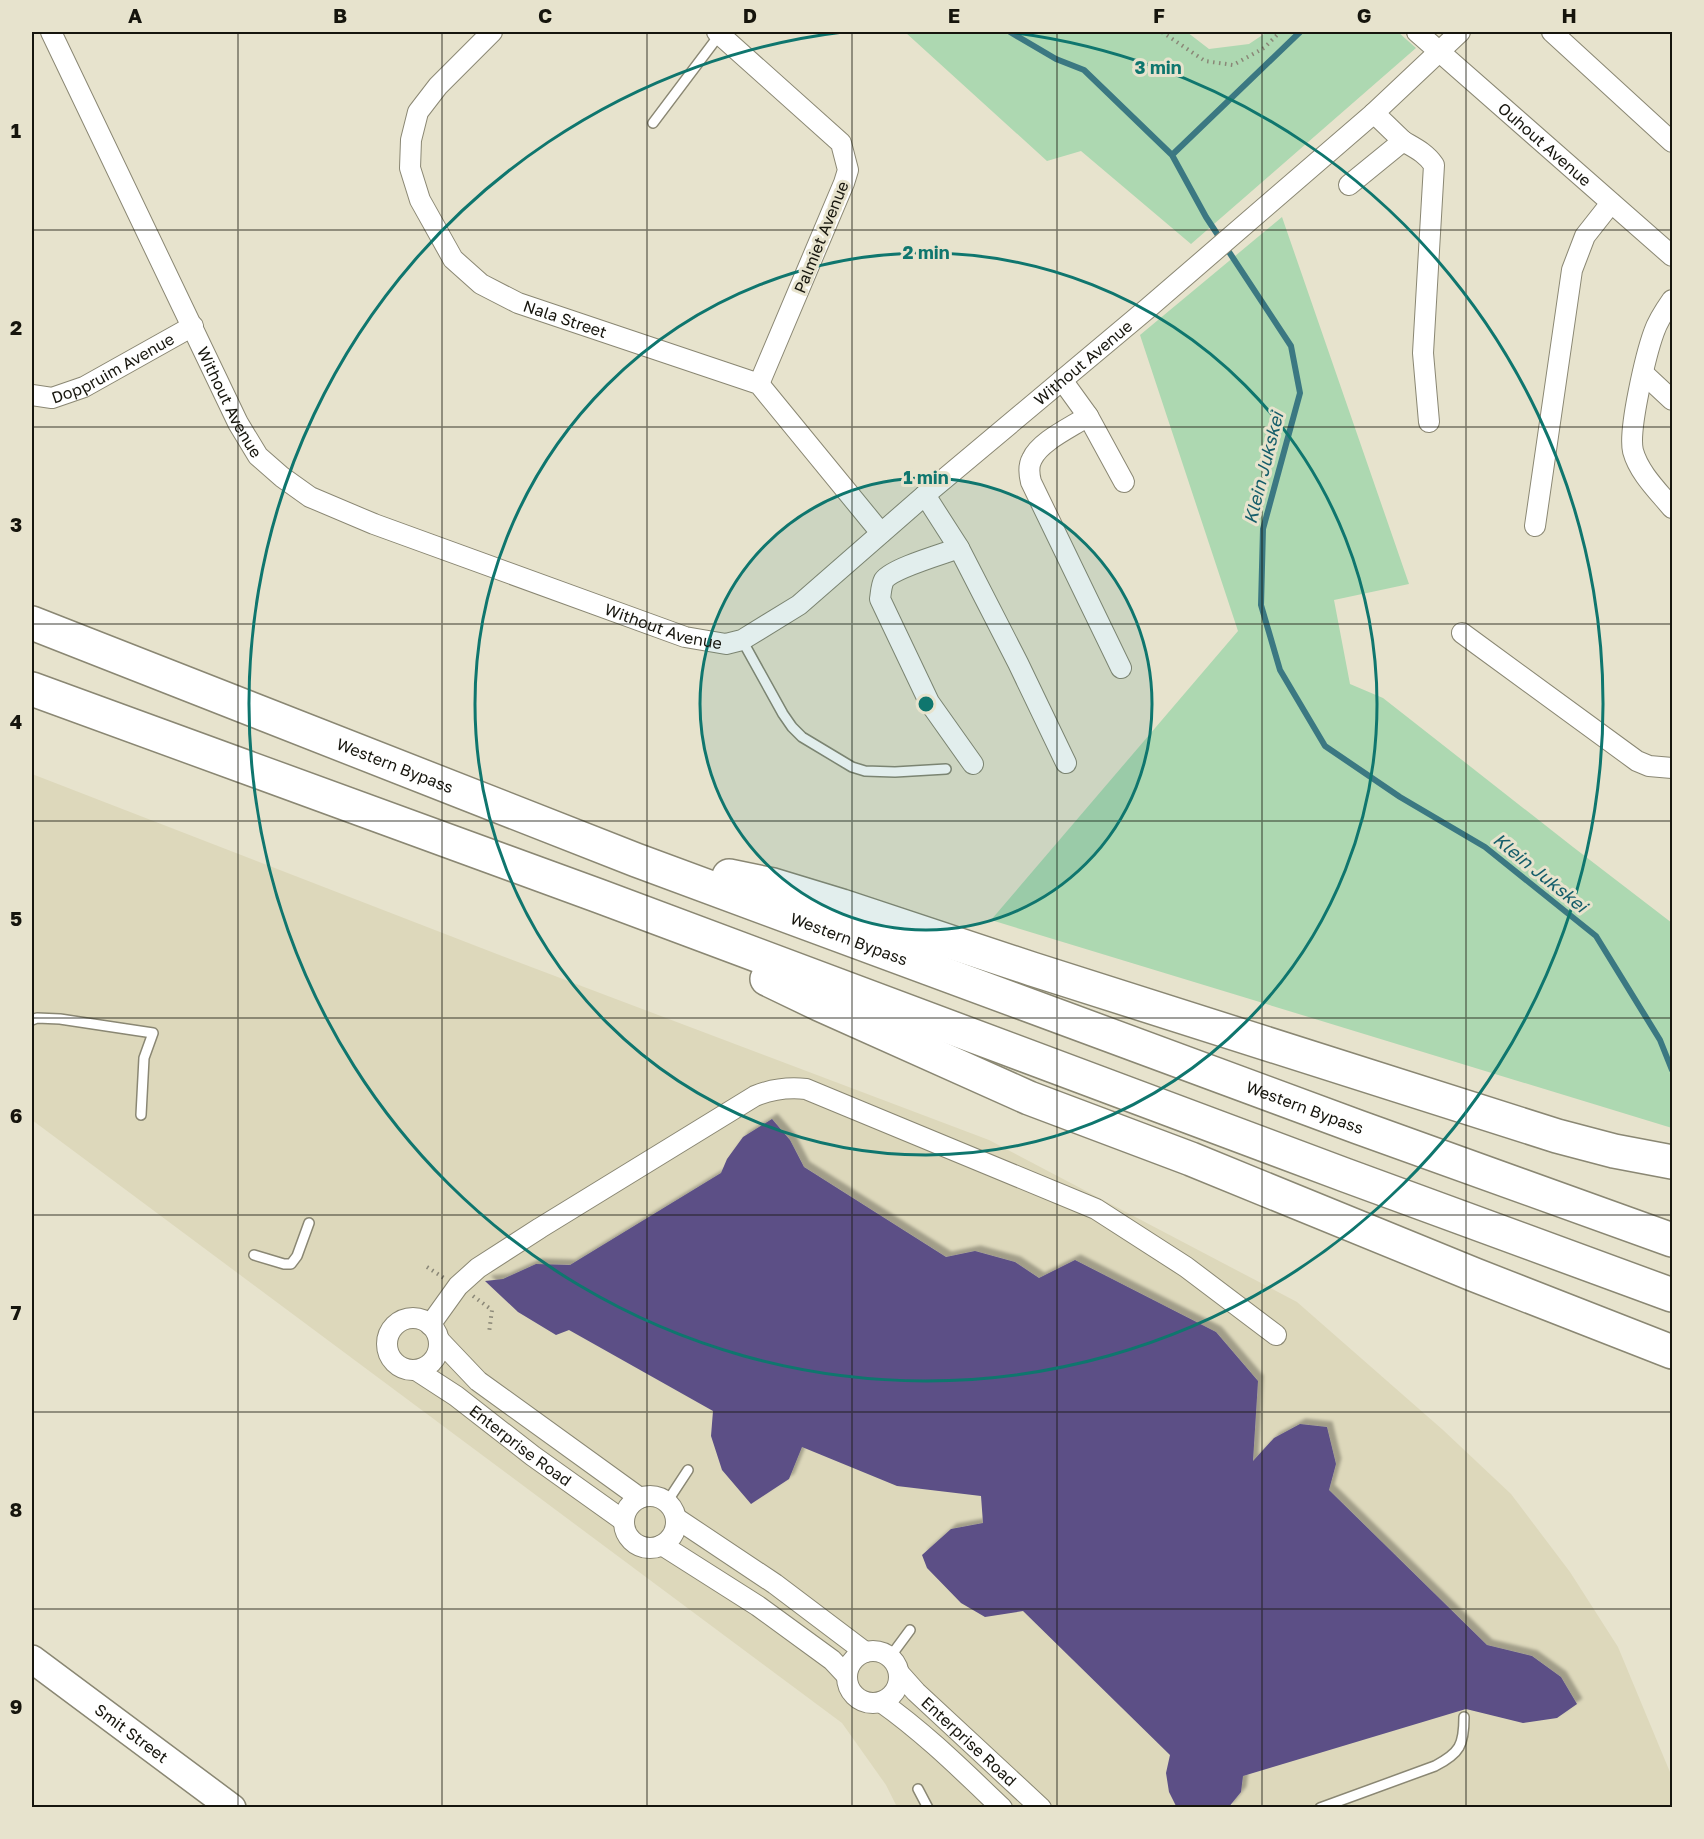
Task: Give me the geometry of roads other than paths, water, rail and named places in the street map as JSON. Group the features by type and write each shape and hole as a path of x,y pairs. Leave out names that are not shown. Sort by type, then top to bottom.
{"highway":[{"name":"Western Bypass","path":"32,623 636,860 1672,1240"},
{"path":"32,689 599,896 1672,1295"},
{"path":"636,860 711,872 783,888 1557,1136 1614,1151 1672,1162"},
{"path":"599,896 819,1004 1029,1098 1191,1159 1475,1275 1672,1352"}],"street":[{"name":"Without Avenue","path":"51,32 238,423 258,456 310,497 374,524 685,637 726,644 742,640 799,605 925,495 1374,114 1460,32"},
{"name":"Nala Street","path":"492,32 438,86 418,112 411,140 410,168 420,200 453,260 481,284 518,303 759,384"},
{"name":"Ouhout Avenue","path":"1417,32 1672,256"},
{"path":"1552,32 1672,142"},
{"name":"Palmiet Avenue","path":"718,33 841,143 848,170 759,384"},
{"path":"1374,114 1403,141 1421,151 1434,165 1423,353 1430,422"},
{"path":"1349,185 1403,141"},
{"path":"1535,526 1572,270 1585,236 1611,203"},
{"path":"1672,300 1654,331 1643,373 1632,434 1637,462 1672,508"},
{"name":"Doppruim Avenue","path":"32,395 52,398 84,387 193,326"},
{"path":"1643,373 1672,400"},
{"path":"1062,380 1089,416 1124,482"},
{"path":"759,384 881,533"},
{"path":"1089,416 1043,445 1031,460 1029,471 1031,482 1121,668"},
{"path":"925,495 959,548 1066,763"},
{"path":"959,548 894,571 885,580 880,599 929,702 973,764"},
{"path":"1462,633 1636,761 1649,766 1672,768"},
{"path":"435,1333 458,1286 478,1268 755,1096 768,1090 792,1088 806,1089 1096,1209 1186,1267 1276,1335"},
{"path":"414,1318 423,1320 435,1333 439,1350 430,1365 416,1370 405,1369 392,1359 387,1344 392,1329 398,1323 414,1318"},
{"name":"Enterprise Road","path":"435,1333 478,1381 640,1498"},
{"name":"Enterprise Road","path":"416,1370 456,1396 533,1456 624,1521"},
{"path":"672,1510 676,1527 673,1535 662,1545 650,1548 642,1546 629,1537 624,1521 630,1506 640,1498 651,1495 660,1497 672,1510 866,1652"},
{"path":"662,1545 758,1606 832,1660 847,1676"},
{"path":"866,1652 882,1653 894,1665 898,1682 895,1690 881,1702 865,1702 857,1698 848,1684 848,1668 858,1655 866,1652"},
{"name":"Smit Street","path":"32,1659 232,1808"},
{"name":"Enterprise Road","path":"894,1665 916,1692 1041,1808"},
{"name":"Enterprise Road","path":"881,1702 940,1750 1002,1808"}],"lane":[{"path":"654,123 718,33"},
{"path":"742,640 783,714 802,737 852,767 865,771 946,769"},
{"path":"32,1020 37,1018 60,1019 153,1033 144,1058 141,1115"},
{"path":"254,1255 291,1264 297,1256 309,1223"},
{"path":"672,1510 688,1470"},
{"path":"894,1665 910,1630"},
{"path":"1320,1808 1436,1766 1451,1758 1460,1746 1464,1735 1464,1718"},
{"path":"918,1789 928,1808"}],"waterway":[{"name":"Klein Jukskei","path":"1010,32 1056,59 1084,70 1172,155 1206,217 1291,346 1300,393 1263,529 1261,605 1280,670 1325,746 1400,797 1485,847 1596,936 1660,1040 1672,1070"},
{"path":"1172,155 1300,32"}]}
